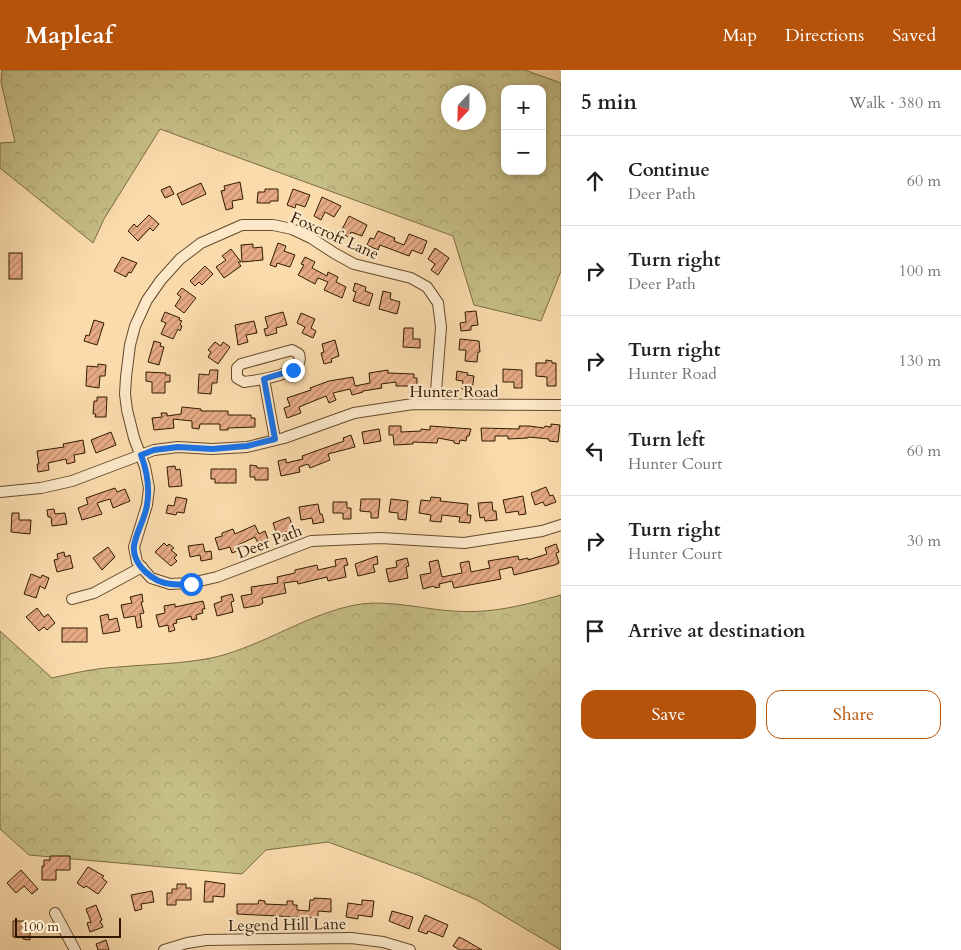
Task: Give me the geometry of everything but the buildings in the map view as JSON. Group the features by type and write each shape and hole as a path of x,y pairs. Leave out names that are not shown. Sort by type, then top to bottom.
{"street":[{"name":"Foxcroft Lane","path":"141,455 134,438 126,394 130,345 134,326 147,300 161,280 180,259 201,243 242,225 273,225 292,230 311,238 354,264 410,278 427,287 438,303 441,327 435,404"},
{"path":"292,350 299,354 299,364 293,370 264,379 244,382 237,378 237,368 241,364 292,350"},
{"path":"264,379 275,439"},
{"name":"Hunter Road","path":"0,492 41,488 72,481 154,450 178,447 212,449 247,446 275,439 354,413 413,404 561,405"},
{"path":"72,599 94,593 142,567 137,562 134,547 147,505 148,488 141,455"},
{"name":"Deer Path","path":"142,567 151,578 170,584 191,584 217,578 311,541 381,538 464,543 542,531 561,525"},
{"path":"55,914 75,950"},
{"name":"Legend Hill Lane","path":"164,950 206,940 342,938 383,942 410,950"}],"green space":[{"path":"2,70 525,70 561,83 561,271 541,321 474,305 453,236 160,129 104,219 93,243 0,168 0,143 15,142 1,82"},
{"path":"561,595 561,950 477,900 418,875 328,842 266,850 242,874 29,855 0,829 0,631 52,678 102,668 180,662 216,657 234,652 320,615 367,603 467,612 495,610"}],"route":[{"path":"191,584 170,584 151,578 137,562 134,547 147,505 148,488 141,455 154,450 178,447 212,449 247,446 275,439 264,379 293,370"}]}
